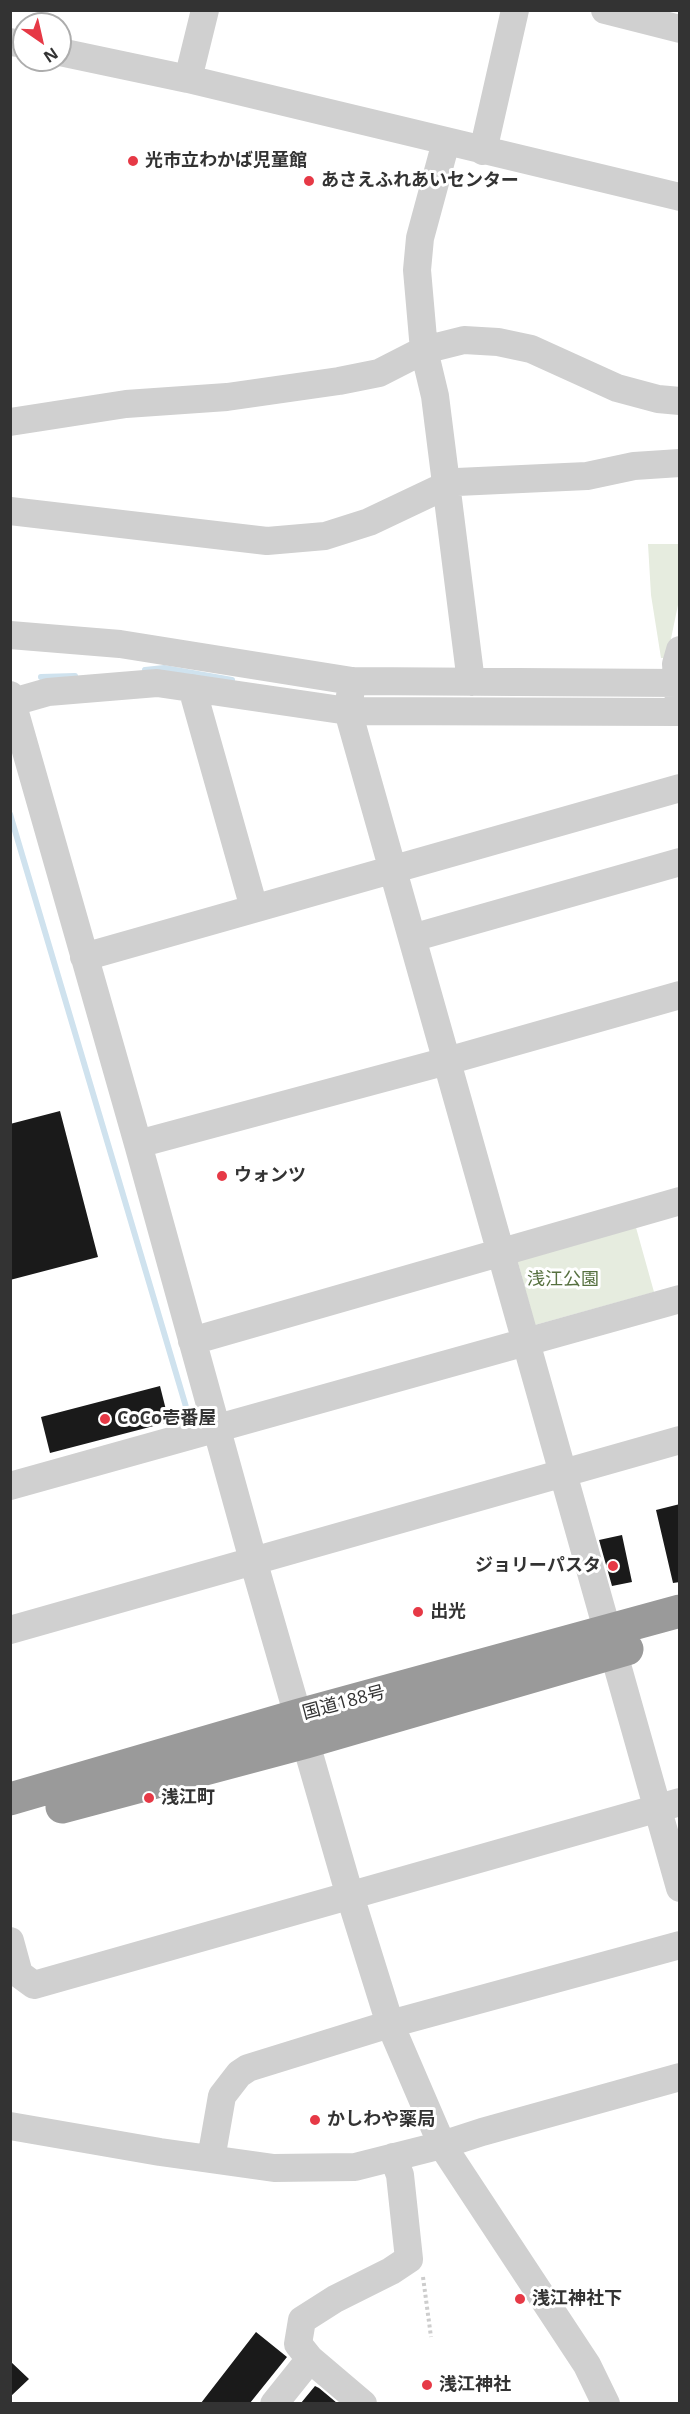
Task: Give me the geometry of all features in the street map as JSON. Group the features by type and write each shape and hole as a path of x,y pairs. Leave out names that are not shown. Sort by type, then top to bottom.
{"highway":[{"name":"国道188号","path":"10,1821 302,1729 610,1642 680,1611"},
{"name":"国道188号","path":"610,1642 680,1634"},
{"name":"国道188号","path":"10,1799 302,1729"}],"street":[{"path":"188,79 205,10"},
{"path":"483,151 515,10"},
{"path":"605,10 680,29"},
{"path":"72,55 188,79 680,197"},
{"path":"446,142 420,238 417,270 424,350 435,396 471,682"},
{"path":"10,422 126,404 227,397 339,381 379,373 424,350 465,340 498,342 531,349 616,388 658,399 680,401"},
{"path":"10,510 267,541 325,536 369,522 457,482 587,476 634,466 680,463"},
{"path":"10,635 120,644 352,681 471,682 678,689 676,663 680,650"},
{"path":"352,681 348,711 610,1642 668,1805 680,1888"},
{"path":"606,2403 587,2365 442,2145 390,2024 350,1896 253,1560 12,698 48,692 156,683 348,711 680,712"},
{"path":"192,688 254,909"},
{"path":"84,957 680,788"},
{"path":"412,938 680,862"},
{"path":"138,1144 447,1061 680,995"},
{"path":"192,1341 680,1201"},
{"path":"10,1486 680,1299"},
{"path":"10,1630 680,1440"},
{"path":"10,1941 19,1974 34,1984 668,1805"},
{"path":"211,2159 222,2096 239,2074 248,2068 390,2024 680,1945"},
{"path":"10,2126 274,2168 355,2167 680,2078"},
{"path":"363,2403 310,2360 298,2344 302,2320 335,2299 391,2271 409,2259 399,2175 393,2157"},
{"path":"274,2403 310,2360"}],"green space":[{"path":"648,544 679,544 679,600 667,658 661,658 651,595"},
{"name":"浅江公園","path":"635,1224 654,1292 535,1325 516,1255"}],"building":[{"path":"60,1111 98,1257 10,1280 10,1124"},
{"path":"160,1386 169,1422 50,1453 41,1417"},
{"path":"680,1504 680,1582 673,1583 656,1510"},
{"path":"622,1535 632,1582 612,1586 599,1540"},
{"path":"256,2332 287,2357 250,2403 201,2403"},
{"path":"10,2361 29,2379 10,2397"},
{"path":"315,2386 319,2388 337,2403 301,2403"}],"waterway":[{"path":"145,670 164,668 232,680"},
{"path":"41,677 75,676"},
{"path":"10,814 192,1427"}],"place":[{"name":"光市立わかば児童館","path":"133,161"},
{"name":"あさえふれあいセンター","path":"309,181"},
{"name":"ウォンツ","path":"222,1176"},
{"name":"CoCo壱番屋","path":"105,1419"},
{"name":"ジョリーパスタ","path":"613,1566"},
{"name":"出光","path":"418,1612"},
{"name":"浅江町","path":"149,1798"},
{"name":"かしわや薬局","path":"315,2120"},
{"name":"浅江神社下","path":"520,2299"},
{"name":"浅江神社","path":"427,2385"}]}
